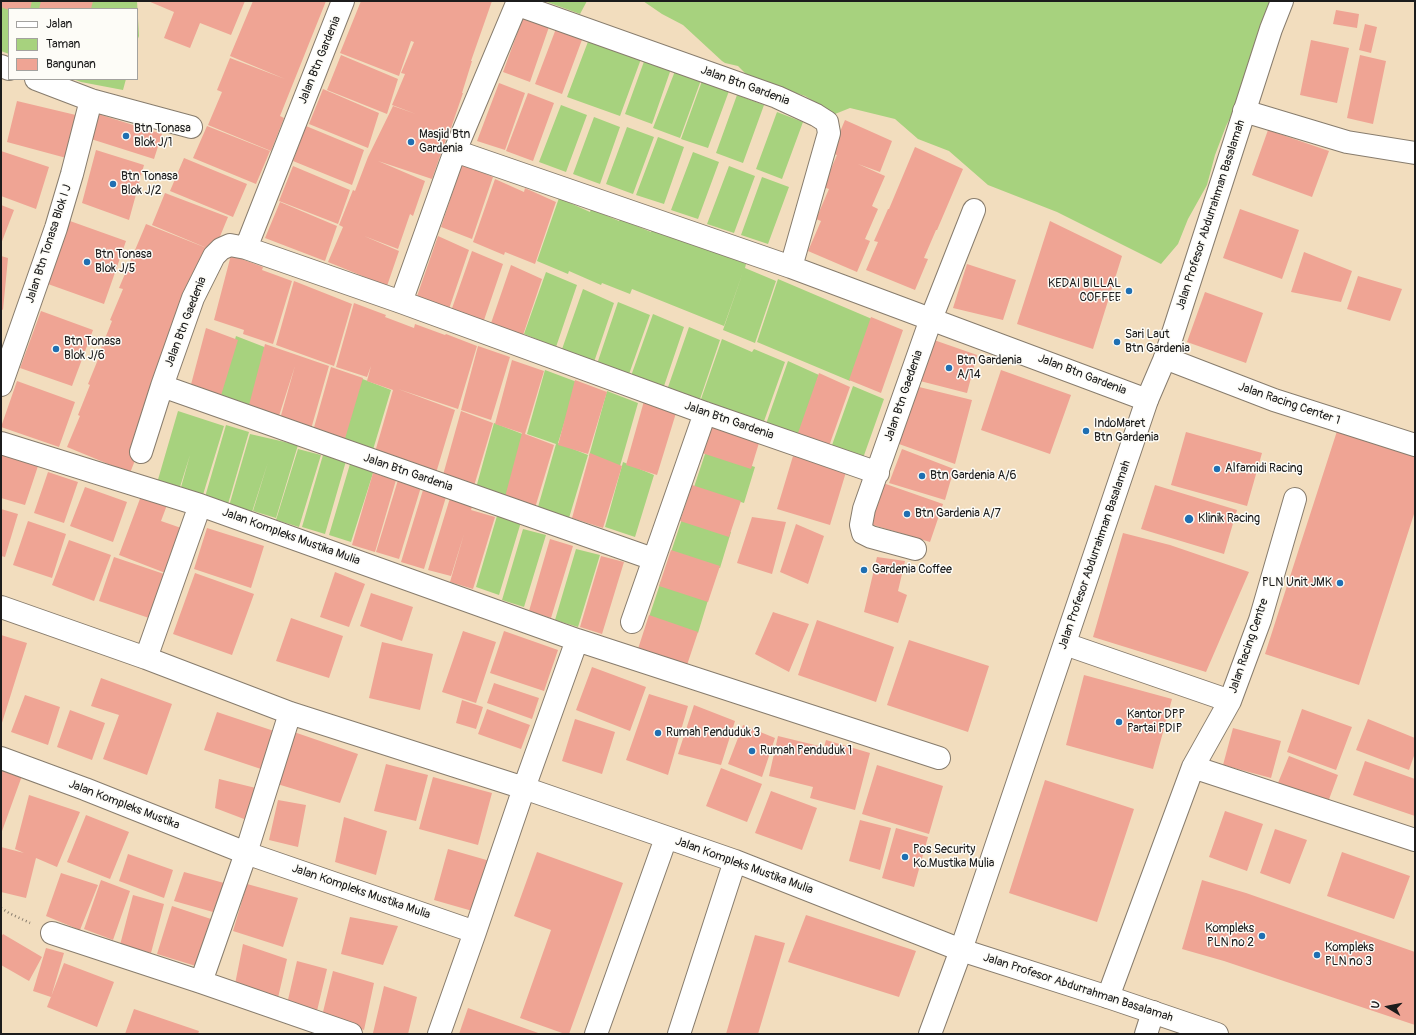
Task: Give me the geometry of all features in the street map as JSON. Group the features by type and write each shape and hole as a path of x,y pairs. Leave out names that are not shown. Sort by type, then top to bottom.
{"street":[{"name":"Jalan Btn Gardenia","path":"344,1 296,119 238,246 401,302 705,413 878,473"},
{"name":"Jalan Profesor Abdurrahman Basalamah","path":"930,1034 961,950 1147,400 1165,358 1244,111 1271,29 1282,1"},
{"name":"Jalan Btn Gardenia","path":"401,302 455,151 518,3 777,97 816,115 827,122 829,134 791,267"},
{"path":"39,80 91,100 191,127"},
{"name":"Jalan Btn Tonasa Blok I J","path":"1,385 56,228 91,100"},
{"path":"1244,111 1347,142 1415,153"},
{"name":"Jalan Btn Gardenia","path":"455,151 791,267 1147,400"},
{"name":"Jalan Btn Gaedenia","path":"916,549 871,537 864,533 861,525 863,514 932,319 974,210"},
{"name":"Jalan Btn Gaedenia","path":"141,452 162,386 193,298 214,256 221,249 238,246"},
{"name":"Jalan Racing Center 1","path":"1165,358 1274,400 1415,445"},
{"name":"Jalan Btn Gardenia","path":"162,386 653,560"},
{"path":"632,622 705,413"},
{"name":"Jalan Kompleks Mustika Mulia","path":"1,443 200,505 577,640 939,758"},
{"name":"Jalan Racing Centre","path":"1108,997 1193,767 1230,701 1260,620 1294,500"},
{"path":"146,658 200,505"},
{"name":"Jalan Kompleks Mustika Mulia","path":"1,607 146,658 290,713 524,788 735,861 961,950"},
{"path":"439,1034 577,640"},
{"name":"Jalan Racing Centre","path":"1065,644 1230,701"},
{"path":"201,982 246,853 290,713"},
{"name":"Jalan Kompleks Mustika","path":"1,758 85,789 246,853"},
{"path":"1193,767 1415,840"},
{"path":"596,1034 666,838"},
{"name":"Jalan Kompleks Mustika Mulia","path":"246,853 475,932"},
{"path":"679,1034 735,861"},
{"path":"52,933 201,982 351,1034"},
{"name":"Jalan Profesor Abdurrahman Basalamah","path":"961,950 1217,1034"},
{"path":"1146,1034 1153,1012"}],"path":[{"path":"1,908 9,914 52,933"}],"green space":[{"path":"1,1 137,1 137,8 8,8 8,54 1,51"},
{"path":"547,1 587,1 580,14"},
{"path":"643,1 1273,1 1238,102 1226,126 1215,155 1207,185 1188,219 1178,244 1161,264 1057,212 988,185 949,151 918,139 895,119 850,108 835,114 805,96 750,78 738,66 722,61 683,25 662,14"},
{"path":"589,39 641,59 620,116 567,97"},
{"path":"646,56 672,66 652,124 625,114"},
{"path":"675,71 701,80 680,138 653,128"},
{"path":"76,80 126,80 123,90"},
{"path":"702,81 729,91 708,148 681,139"},
{"path":"737,95 764,105 743,163 716,153"},
{"path":"561,105 587,115 566,172 539,162"},
{"path":"777,112 803,122 782,179 756,169"},
{"path":"594,117 620,127 600,184 573,174"},
{"path":"627,127 654,137 633,194 606,184"},
{"path":"658,137 684,147 664,204 636,195"},
{"path":"693,152 719,162 698,219 671,210"},
{"path":"729,166 755,176 734,233 707,224"},
{"path":"762,177 789,187 768,244 741,235"},
{"path":"559,198 590,212 591,209 651,232 653,226 746,264 745,268 776,281 755,343 723,330 743,272 724,326 632,289 630,294 602,283 601,285 569,271 568,274 537,261"},
{"path":"546,272 577,285 556,347 524,334"},
{"path":"778,279 872,319 850,381 757,342"},
{"path":"583,289 614,303 593,365 561,352"},
{"path":"618,302 650,315 628,377 597,364"},
{"path":"653,314 684,327 663,389 631,376"},
{"path":"689,327 720,340 699,402 667,390"},
{"path":"236,336 267,348 249,410 218,400"},
{"path":"722,339 752,352 754,349 785,362 763,424 700,402"},
{"path":"788,361 819,375 798,437 766,424"},
{"path":"545,370 577,382 558,443 588,455 569,518 538,507 556,444 527,434"},
{"path":"360,378 391,390 372,453 342,442"},
{"path":"853,386 884,399 862,461 831,448"},
{"path":"607,391 638,403 620,466 589,456"},
{"path":"178,411 224,426 202,498 180,491 190,455 179,490 157,483"},
{"path":"494,423 525,435 506,498 476,488"},
{"path":"226,425 249,432 228,504 205,497"},
{"path":"250,434 298,445 276,518 253,511 268,462 252,512 229,506"},
{"path":"298,449 321,455 299,527 276,520"},
{"path":"706,451 755,467 744,503 694,487"},
{"path":"323,455 346,461 325,534 302,527"},
{"path":"623,462 654,475 635,537 605,527"},
{"path":"350,464 374,470 351,542 329,535"},
{"path":"497,516 521,522 499,595 476,587"},
{"path":"683,516 731,532 720,568 671,552"},
{"path":"523,529 546,535 524,607 502,600"},
{"path":"576,549 600,555 578,627 555,620"},
{"path":"661,581 709,597 698,633 649,617"}],"building":[{"path":"1,1 32,1 30,8 8,8 8,10 1,7"},
{"path":"41,1 93,1 91,8 39,8"},
{"path":"148,1 245,1 231,35 200,23 190,48 164,38 174,12"},
{"path":"253,1 326,1 280,116 284,118 271,151 208,125 222,92 217,90 230,58 285,79 230,56"},
{"path":"361,1 492,1 471,61 463,93 432,179 378,161 425,181 413,216 410,214 398,249 364,236 399,251 387,286 328,262 343,227 339,225 353,190 355,191 368,157 393,106 416,114 392,105 405,74 401,73 414,42 411,41 399,76 340,53"},
{"path":"1336,10 1359,14 1357,28 1333,24"},
{"path":"524,15 550,24 530,82 503,72"},
{"path":"1365,24 1377,27 1371,53 1359,50"},
{"path":"557,26 583,37 562,94 535,84"},
{"path":"1311,40 1349,48 1337,103 1300,95"},
{"path":"341,55 398,79 387,114 327,90"},
{"path":"1360,55 1386,61 1373,124 1347,118"},
{"path":"499,83 525,93 505,150 477,141"},
{"path":"323,89 379,113 368,148 309,124"},
{"path":"528,93 554,103 533,161 506,151"},
{"path":"17,101 80,116 70,159 7,142"},
{"name":"Btn Tonasa Blok J/1","path":"98,114 162,134 154,159 91,139"},
{"path":"845,120 892,141 880,172 858,164 885,176 872,206 878,209 865,239 870,241 857,272 808,251 821,221 816,219 829,189 823,187 837,155 831,153"},
{"path":"207,126 270,151 256,184 193,158"},
{"path":"306,126 364,150 352,185 293,161"},
{"path":"1268,130 1329,151 1312,197 1252,175"},
{"path":"915,147 963,169 924,258 928,259 915,290 866,270 878,242 874,241"},
{"name":"Btn Tonasa Blok J/2","path":"96,150 144,165 129,220 82,203"},
{"path":"1,151 49,167 36,209 1,196"},
{"path":"184,158 247,184 233,217 170,191"},
{"path":"462,164 493,177 472,239 441,227"},
{"path":"293,166 350,190 338,224 279,201"},
{"path":"495,179 524,192 525,188 556,202 535,264 505,252 504,255 473,242"},
{"path":"165,193 228,217 214,251 152,225"},
{"path":"280,202 337,226 325,261 265,238"},
{"path":"1,205 14,210 1,244"},
{"path":"1240,209 1299,230 1282,279 1223,258"},
{"name":"Btn Tonasa Blok J/5","path":"70,221 126,241 104,304 48,284"},
{"path":"1050,221 1122,256 1093,349 1017,324"},
{"path":"146,224 209,249 143,440 130,473 67,447 80,416 78,415 90,385 88,384 112,321 110,320 123,289 119,288"},
{"path":"438,236 469,250 448,312 416,299"},
{"path":"472,251 503,264 482,326 450,314"},
{"path":"1304,252 1352,271 1341,302 1291,292"},
{"path":"231,255 263,267 262,270 292,281 273,344 243,334 244,330 214,320"},
{"path":"1,256 8,258 3,310 1,309"},
{"path":"967,264 1016,280 1003,320 953,308"},
{"path":"511,265 542,279 521,341 489,329"},
{"path":"1358,276 1402,289 1390,321 1347,309"},
{"path":"294,281 352,304 334,366 276,345"},
{"path":"1205,292 1263,313 1246,363 1187,342"},
{"path":"354,303 386,315 385,317 414,328 415,324 477,346 458,409 398,389 455,410 436,473 375,452 393,390 367,381 371,366 367,377 336,367"},
{"name":"Btn Tonasa Blok J/6","path":"41,311 93,330 72,386 20,368"},
{"path":"871,317 903,330 881,393 849,380"},
{"path":"206,328 238,340 219,402 189,392"},
{"name":"Btn Gardenia A/14","path":"934,340 977,355 967,393 920,381"},
{"path":"265,344 329,366 311,429 280,419 295,366 278,419 248,409"},
{"path":"478,346 510,357 491,420 461,410"},
{"path":"512,360 544,371 525,434 554,445 535,508 505,497 522,433 495,424"},
{"path":"331,367 363,378 344,442 313,431"},
{"path":"1001,370 1071,395 1050,454 981,430"},
{"path":"819,373 850,387 828,449 797,436"},
{"path":"575,380 607,392 588,454 558,445"},
{"path":"17,381 75,402 59,447 1,427"},
{"path":"911,385 972,400 955,464 899,444"},
{"path":"644,401 676,413 657,475 626,465"},
{"path":"461,411 493,423 474,486 443,475"},
{"path":"714,417 762,433 751,469 702,453"},
{"name":"PLN Unit JMK","path":"1338,428 1415,455 1415,511 1359,685 1265,654"},
{"name":"Alfamidi Racing","path":"1186,432 1262,453 1247,506 1171,485"},
{"name":"Btn Gardenia A/6","path":"902,449 954,469 945,500 889,483"},
{"path":"590,453 622,466 603,528 572,518"},
{"path":"1,454 38,466 25,505 1,498"},
{"path":"793,456 846,472 830,525 777,509"},
{"path":"48,472 78,482 64,523 34,513"},
{"path":"373,473 396,480 375,552 352,545"},
{"path":"398,480 421,487 399,559 376,552"},
{"name":"Btn Gardenia A/7","path":"883,483 943,504 930,542 870,524"},
{"path":"692,485 741,501 729,537 680,521"},
{"name":"Klinik Racing","path":"1155,485 1237,510 1224,554 1141,529"},
{"path":"85,487 127,502 113,542 70,526"},
{"path":"423,490 446,497 424,569 401,562"},
{"path":"141,496 167,505 161,521 184,529 168,574 119,555"},
{"path":"450,498 473,504 471,510 495,517 473,589 450,582 464,534 451,576 428,570"},
{"path":"1,509 18,514 5,557 1,556"},
{"path":"752,517 786,522 772,574 737,563"},
{"path":"28,521 66,534 52,578 13,565"},
{"path":"796,524 824,536 808,584 780,572"},
{"path":"207,528 264,546 251,588 194,569"},
{"path":"1123,533 1170,545 1249,572 1206,672 1093,637"},
{"path":"550,539 573,546 551,618 529,611"},
{"path":"69,540 111,555 94,601 52,585"},
{"path":"671,550 720,566 708,602 659,586"},
{"path":"601,556 624,562 602,634 580,627"},
{"path":"114,557 164,574 149,618 99,601"},
{"path":"877,557 905,561 898,591 907,595 898,623 864,612"},
{"path":"335,572 365,584 349,627 320,617"},
{"path":"195,573 254,594 232,655 173,634"},
{"path":"371,593 413,607 402,641 360,626"},
{"path":"773,612 809,624 789,672 755,654"},
{"path":"649,615 698,632 686,668 637,652"},
{"path":"291,618 343,636 329,678 276,661"},
{"path":"817,620 894,647 876,702 798,675"},
{"path":"463,631 496,642 476,703 442,692"},
{"path":"504,631 558,650 544,691 490,673"},
{"path":"1,635 27,643 1,726"},
{"path":"909,640 989,666 968,732 887,705"},
{"path":"382,642 433,654 420,710 369,698"},
{"path":"592,667 646,687 630,731 576,710"},
{"name":"Kantor DPP Partai PDIP","path":"1084,675 1172,699 1153,769 1066,745"},
{"path":"101,678 172,704 147,775 103,759 119,715 91,706"},
{"path":"494,683 539,698 532,719 487,703"},
{"name":"Rumah Penduduk 3","path":"649,694 688,706 668,775 626,760"},
{"path":"25,695 60,707 48,745 11,732"},
{"path":"462,700 483,707 476,729 456,723"},
{"path":"694,705 735,721 721,765 678,754"},
{"path":"487,709 530,725 521,749 478,734"},
{"path":"1302,709 1352,727 1336,770 1287,752"},
{"path":"70,710 105,723 92,760 57,747"},
{"path":"217,712 274,731 261,769 204,750"},
{"path":"575,719 615,732 602,774 562,761"},
{"path":"1368,719 1415,738 1415,753 1409,770 1356,750"},
{"name":"Rumah Penduduk 1","path":"743,725 775,738 762,777 728,764"},
{"path":"1233,728 1281,741 1271,778 1223,765"},
{"path":"291,731 358,754 340,803 274,783"},
{"path":"778,736 823,747 822,755 826,740 870,753 855,810 810,798 813,787 769,776"},
{"path":"1289,756 1338,775 1328,802 1278,783"},
{"path":"1365,761 1415,779 1415,816 1353,795"},
{"path":"386,764 428,775 416,821 374,811"},
{"path":"1,765 23,773 1,834"},
{"path":"877,765 943,786 929,834 862,814"},
{"path":"721,768 762,784 747,822 706,806"},
{"path":"433,777 492,793 478,845 419,829"},
{"path":"219,779 260,789 252,822 215,808"},
{"path":"1045,780 1134,809 1097,922 1009,893"},
{"path":"771,791 817,808 802,850 755,833"},
{"path":"29,795 80,812 57,867 36,858 26,898 1,892 1,847 24,853 15,849"},
{"path":"278,800 306,805 298,847 269,840"},
{"path":"1225,811 1263,824 1247,871 1209,857"},
{"path":"86,815 129,832 110,879 67,862"},
{"path":"344,817 387,831 376,875 335,862"},
{"path":"860,820 891,828 880,870 849,861"},
{"name":"Pos Security Ko.Mustika Mulia","path":"896,828 928,837 914,887 882,878"},
{"path":"1275,829 1307,840 1290,884 1260,873"},
{"path":"448,849 490,861 476,912 434,900"},
{"path":"537,852 623,883 569,1034 565,1034 520,1018 551,930 514,916"},
{"path":"1342,852 1410,876 1394,919 1327,896"},
{"path":"128,854 173,870 164,898 119,881"},
{"path":"184,872 224,883 213,912 174,901"},
{"path":"61,873 98,885 80,930 46,916"},
{"path":"101,880 130,891 113,940 84,929"},
{"path":"1202,880 1246,893 1415,952 1415,1025 1224,961 1182,949"},
{"path":"247,884 298,898 283,947 233,931"},
{"path":"133,895 164,904 151,953 120,945"},
{"path":"172,906 214,920 199,967 157,954"},
{"path":"806,915 916,951 899,997 788,962"},
{"path":"350,917 398,926 383,965 341,954"},
{"path":"3,934 42,957 29,981 1,965 1,937"},
{"path":"755,935 785,943 758,1034 726,1034"},
{"path":"243,944 287,959 277,1002 234,989"},
{"path":"46,948 64,953 51,997 33,991"},
{"path":"297,961 327,969 316,1015 287,1004"},
{"path":"64,963 114,982 97,1027 47,1007"},
{"path":"333,971 374,983 364,1030 322,1016"},
{"path":"384,986 417,997 408,1034 373,1033"},
{"path":"468,1008 541,1034 459,1034"},
{"path":"134,1009 199,1031 198,1034 125,1034"}],"place":[{"name":"Btn Tonasa Blok J/1","path":"126,136"},
{"name":"Masjid Btn Gardenia","path":"411,142"},
{"name":"Btn Tonasa Blok J/2","path":"113,184"},
{"name":"Btn Tonasa Blok J/5","path":"87,262"},
{"name":"KEDAI BILLAL COFFEE","path":"1129,291"},
{"name":"Sari Laut Btn Gardenia","path":"1117,342"},
{"name":"Btn Tonasa Blok J/6","path":"56,349"},
{"name":"Btn Gardenia A/14","path":"949,368"},
{"name":"IndoMaret Btn Gardenia","path":"1086,431"},
{"name":"Alfamidi Racing","path":"1217,469"},
{"name":"Btn Gardenia A/6","path":"922,476"},
{"name":"Btn Gardenia A/7","path":"907,514"},
{"name":"Klinik Racing","path":"1189,519"},
{"name":"Gardenia Coffee","path":"864,570"},
{"name":"PLN Unit JMK","path":"1340,583"},
{"name":"Kantor DPP Partai PDIP","path":"1119,722"},
{"name":"Rumah Penduduk 3","path":"658,733"},
{"name":"Rumah Penduduk 1","path":"752,751"},
{"name":"Pos Security Ko.Mustika Mulia","path":"905,857"},
{"name":"Kompleks PLN no 2","path":"1262,936"},
{"name":"Kompleks PLN no 3","path":"1317,955"}]}
